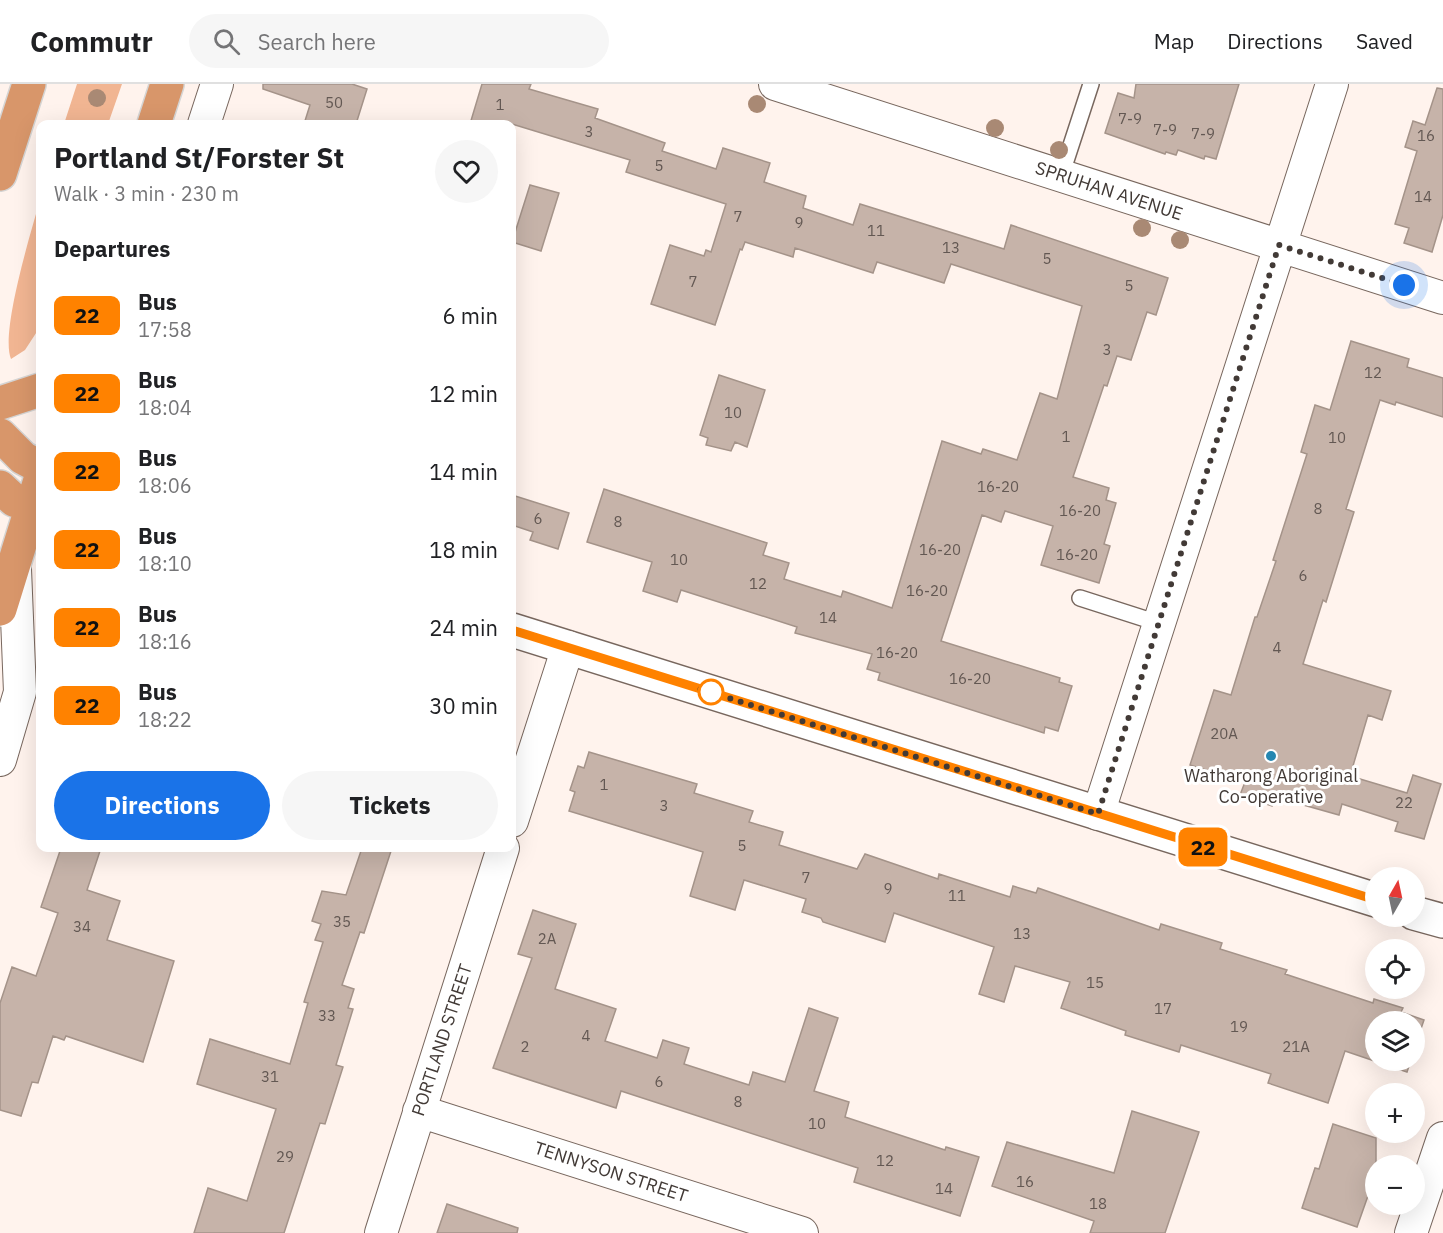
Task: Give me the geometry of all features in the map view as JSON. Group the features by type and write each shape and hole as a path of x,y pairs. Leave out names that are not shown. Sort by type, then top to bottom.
{"highway":[{"path":"0,174 29,84"},
{"path":"155,120 167,84"},
{"path":"0,403 36,391"},
{"path":"0,435 23,458 36,465"},
{"path":"0,459 36,466"},
{"path":"0,487 14,500 36,499"},
{"path":"0,609 36,504"}],"street":[{"path":"205,120 217,84"},
{"name":"SPRUHAN AVENUE","path":"775,84 1443,297"},
{"path":"1098,814 1332,84"},
{"path":"0,760 20,692 15,562"},
{"path":"516,631 1365,897"},
{"path":"516,809 568,647"},
{"name":"PORTLAND STREET","path":"381,1233 502,852"},
{"path":"1425,915 1443,921"},
{"name":"TENNYSON STREET","path":"419,1111 802,1233"},
{"path":"1412,1233 1443,1138"}],"lane":[{"path":"1061,176 1091,84"},
{"path":"1080,598 1158,623"}],"shaded area":[{"path":"77,84 122,84 109,120 65,120"},
{"path":"36,214 36,333 25,350 11,359 10,328 24,258"}],"building":[{"path":"263,84 352,84 367,89 357,120 305,120 310,105 263,89"},
{"path":"482,84 531,84 529,89 598,109 595,118 665,143 662,151 716,169 723,148 770,163 764,182 806,196 803,208 853,225 860,204 1004,249 1011,225 1168,278 1156,315 1147,312 1131,360 1117,356 1107,386 1104,385 1073,477 1109,488 1106,500 1116,503 1104,544 1110,546 1099,583 1041,565 1053,526 1005,511 1001,522 982,515 941,641 1060,678 1059,682 1072,686 1058,731 1045,727 1044,733 878,680 880,673 867,669 872,654 795,633 797,627 681,590 677,602 643,591 652,562 587,542 604,489 767,543 763,555 789,563 784,579 841,597 843,591 892,608 942,441 981,454 983,449 1017,460 1040,393 1057,399 1082,306 951,264 944,283 877,262 873,273 795,248 793,257 745,242 742,250 740,249 715,325 651,304 670,245 704,256 706,250 711,252 726,204 626,172 630,160 516,125 516,120 471,120"},
{"path":"1136,84 1239,84 1216,159 1205,156 1204,159 1178,150 1176,155 1166,152 1165,154 1105,133 1118,93 1134,98"},
{"path":"1437,88 1443,89 1443,215 1432,252 1404,243 1409,228 1395,224 1417,151 1405,147 1413,121 1425,125"},
{"path":"530,185 559,193 541,251 516,243 516,229"},
{"path":"1351,341 1409,359 1407,367 1443,378 1443,417 1396,402 1395,405 1380,400 1346,509 1354,512 1326,602 1323,600 1303,664 1391,691 1382,720 1368,715 1350,776 1407,793 1413,775 1441,784 1424,839 1395,831 1398,822 1342,804 1339,815 1275,797 1272,806 1240,795 1245,782 1190,765 1214,690 1231,695 1255,617 1257,617 1276,561 1273,560 1307,454 1301,452 1315,405 1330,410"},
{"path":"719,375 765,390 747,447 735,442 731,451 706,445 708,438 700,435"},
{"path":"516,496 569,513 558,549 530,540 533,532 516,526"},
{"path":"589,752 697,784 694,793 753,811 749,822 783,832 779,845 857,869 865,854 938,879 939,874 1010,897 1013,886 1036,893 1038,888 1159,930 1161,924 1222,943 1220,949 1287,970 1285,974 1373,1003 1374,999 1403,1008 1402,1011 1365,1011 1365,1058 1345,1051 1328,1103 1268,1083 1271,1074 1181,1045 1179,1052 1125,1035 1126,1031 1061,1008 1070,982 1015,966 1004,1002 979,994 994,947 894,913 885,942 823,922 821,918 802,912 806,899 744,880 735,910 690,896 703,852 569,811 575,792 570,790 578,766 584,768"},
{"path":"60,852 100,852 87,890 120,901 107,940 174,961 143,1062 66,1036 64,1040 53,1036 38,1083 32,1082 21,1116 0,1110 0,1003 12,967 36,976 58,913 41,907"},
{"path":"361,852 391,852 364,933 360,932 342,985 354,989 348,1008 353,1009 336,1065 343,1067 325,1124 320,1123 284,1233 194,1233 208,1188 247,1201 276,1109 197,1084 210,1039 290,1064 308,1003 304,1002 323,942 315,940 321,924 312,921 322,891 346,895"},
{"path":"533,910 576,924 555,989 616,1009 605,1041 657,1058 663,1040 689,1048 684,1064 749,1085 753,1072 785,1082 809,1008 838,1018 814,1091 849,1102 845,1117 945,1150 946,1147 979,1157 960,1216 854,1182 858,1168 621,1091 616,1108 493,1068 532,958 518,954"},
{"path":"1132,1111 1199,1132 1165,1233 1090,1233 1094,1221 992,1186 1007,1142 1114,1173"},
{"path":"1333,1124 1365,1134 1365,1143 1376,1143 1376,1155 1365,1155 1365,1204 1357,1227 1302,1208 1315,1168 1319,1169"},
{"path":"447,1204 518,1228 517,1233 437,1233"}],"bus line":[{"name":"22","path":"516,631 1365,897"}],"place":[{"name":"Watharong Aboriginal Co-operative","path":"1271,756"}],"route":[{"path":"711,692 700,689 1098,814 1279,245 1404,285"}]}
